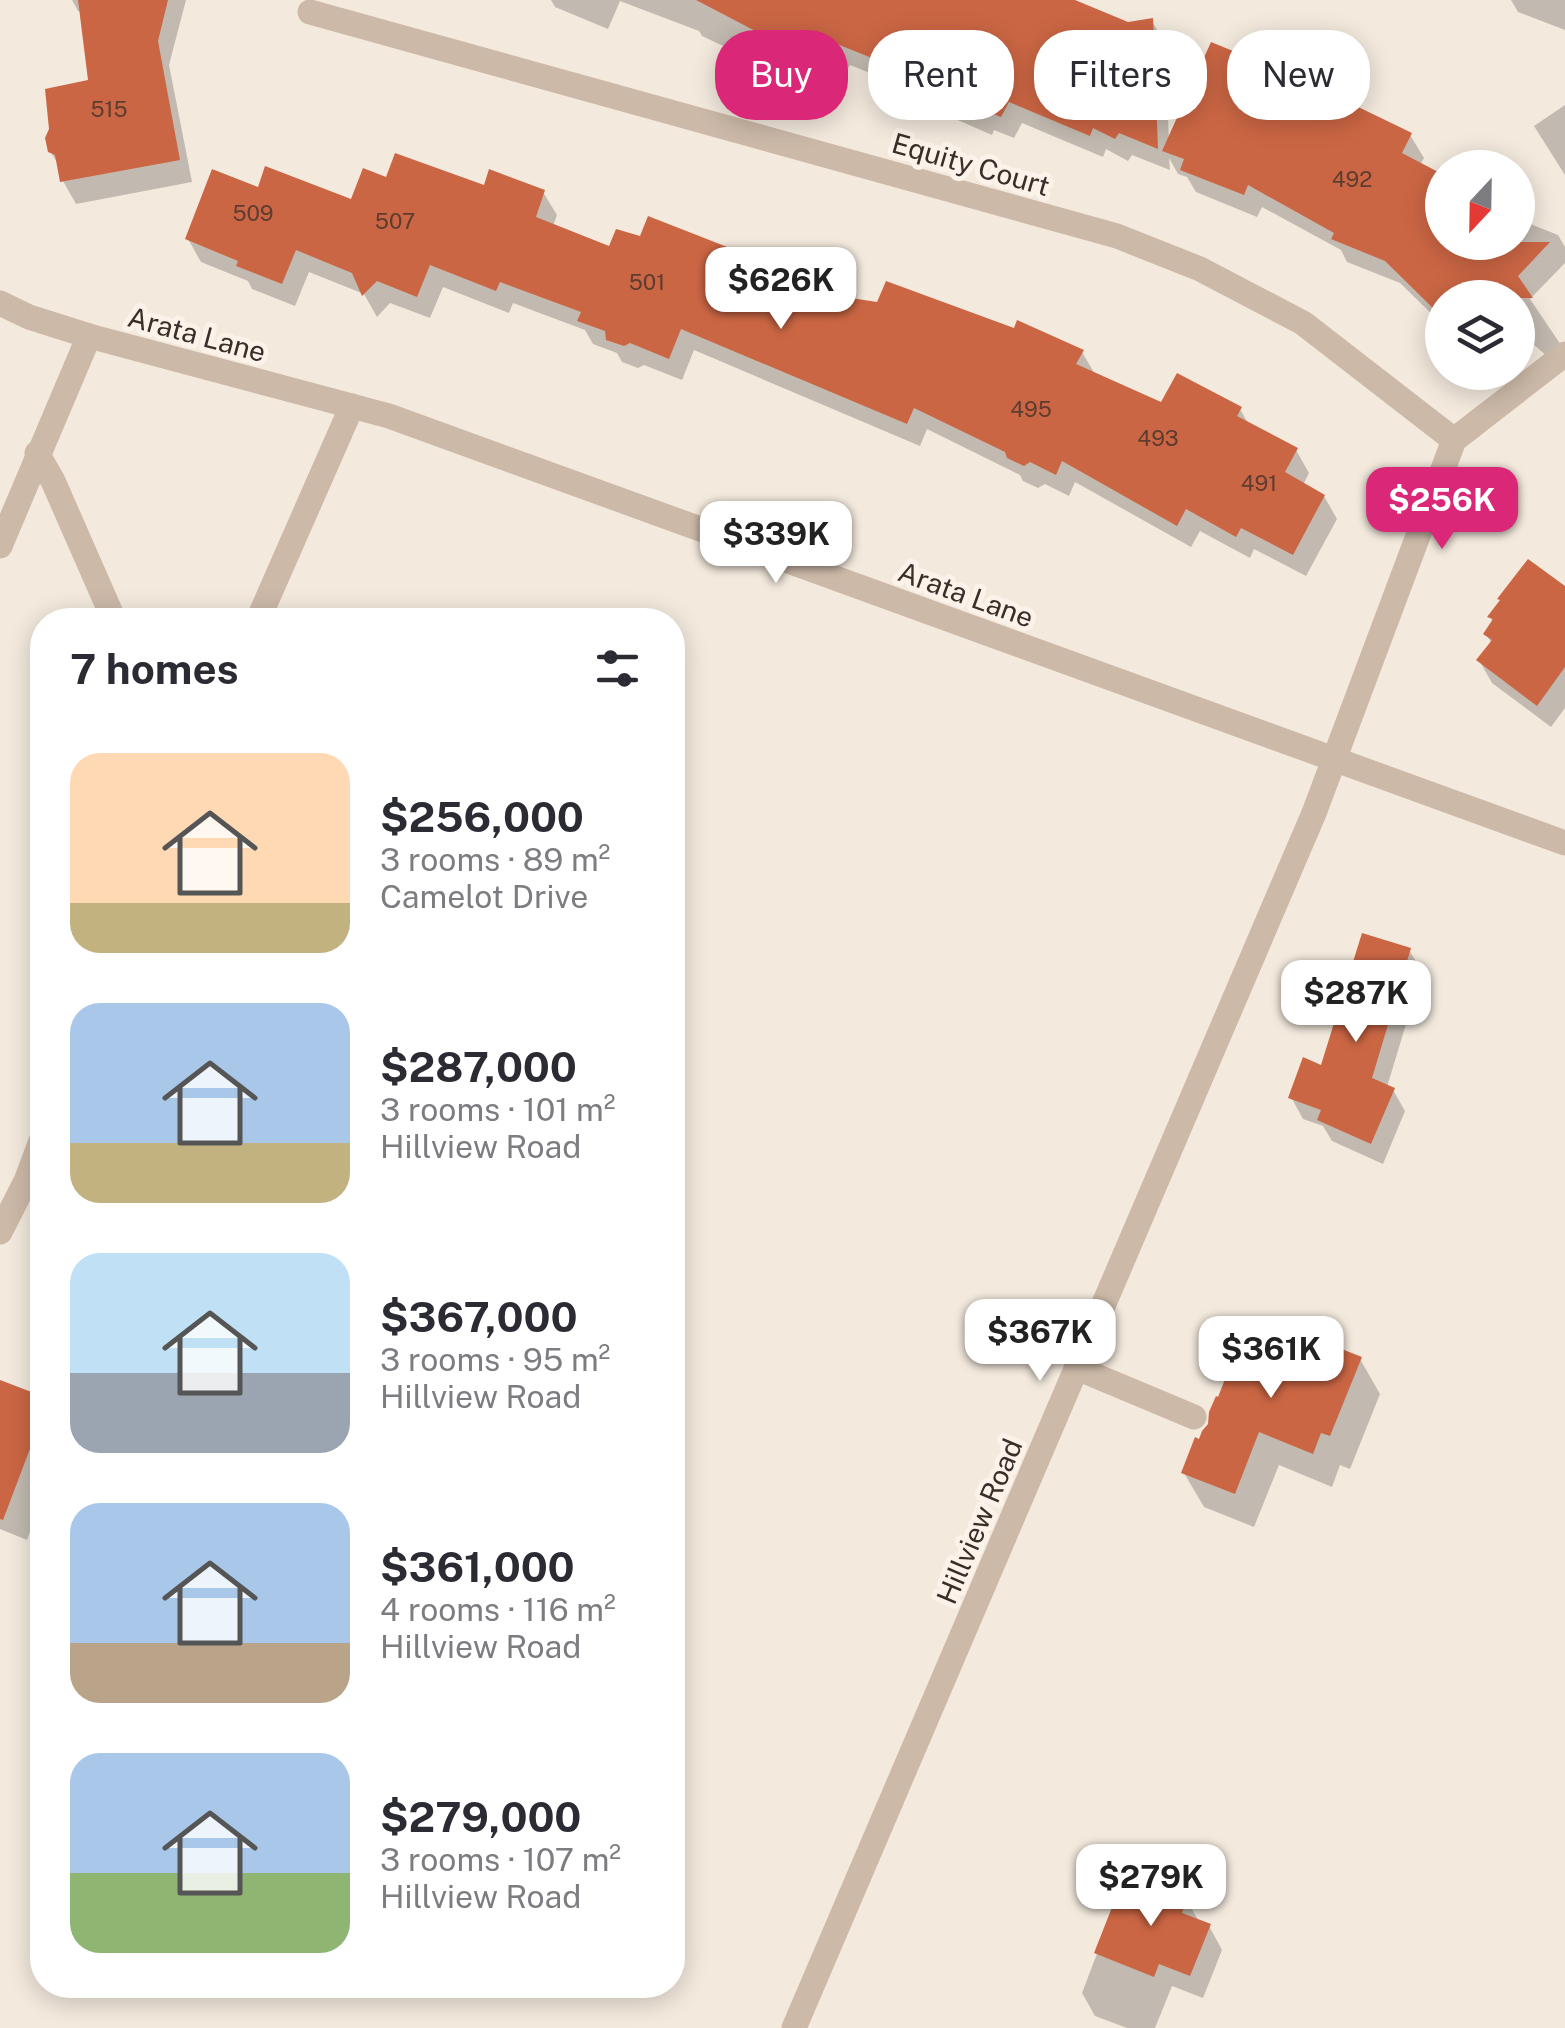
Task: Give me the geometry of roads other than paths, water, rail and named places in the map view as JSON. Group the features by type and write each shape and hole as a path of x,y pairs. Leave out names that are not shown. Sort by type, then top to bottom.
{"street":[{"name":"Equity Court","path":"310,12 1116,236 1200,269 1303,323 1454,440"},
{"name":"Arata Lane","path":"0,303 28,317 89,336 388,416 1565,843"},
{"path":"0,546 89,336"},
{"path":"1454,440 1565,354"},
{"path":"263,608 352,406"},
{"name":"Hillview Road","path":"794,2028 1335,761 1454,440"},
{"path":"38,453 109,608"},
{"path":"0,1232 30,1170"},
{"path":"1077,1368 1194,1418"}]}
